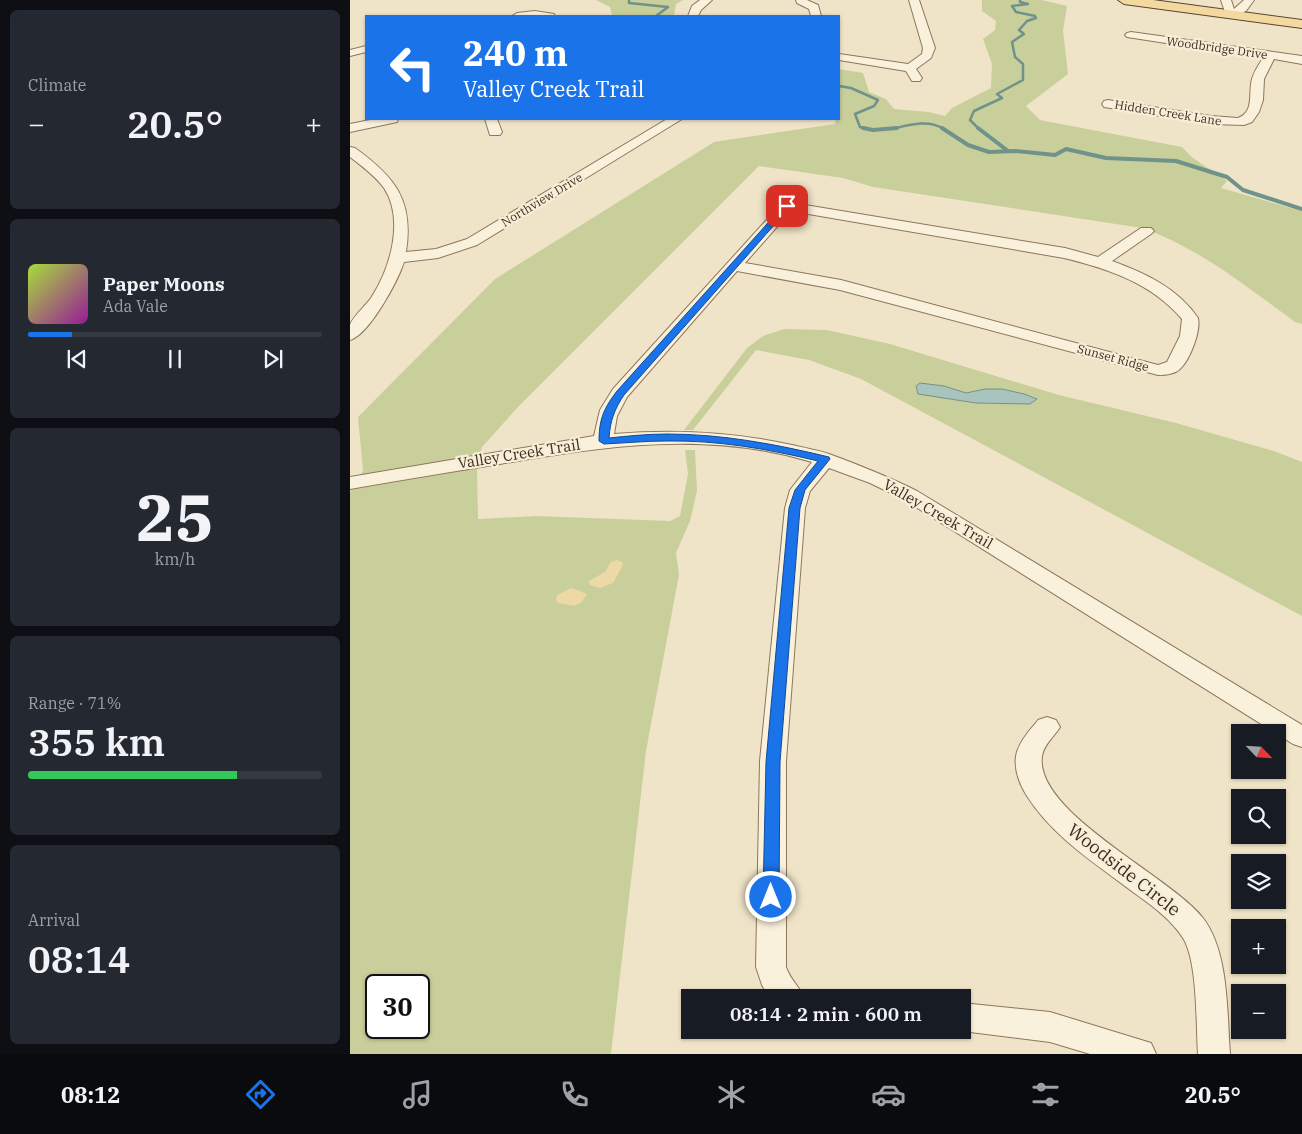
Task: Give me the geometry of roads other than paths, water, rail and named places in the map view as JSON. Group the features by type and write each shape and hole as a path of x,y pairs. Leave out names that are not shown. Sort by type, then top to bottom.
{"main road":[{"path":"1124,0 1235,6 1302,24"},
{"path":"1178,0 1235,6 1302,17"}],"street":[{"path":"693,15 696,8 707,0"},
{"path":"840,57 913,73 927,56 929,48 914,0"},
{"path":"801,1 814,7 816,15"},
{"path":"526,15 542,15"},
{"name":"Woodbridge Drive","path":"1131,35 1302,60"},
{"path":"350,53 365,49"},
{"name":"Hidden Creek Lane","path":"1108,104 1212,120 1239,122 1247,120 1253,112 1257,100 1258,79 1270,55"},
{"path":"350,128 387,120"},
{"path":"491,120 495,132"},
{"name":"Northview Drive","path":"398,258 438,253 472,242 674,120"},
{"path":"350,151 385,180 396,198 401,217 401,241 398,258 374,306 350,335"},
{"name":"Sunset Ridge","path":"787,206 1056,252 1100,262 1154,285 1187,313 1192,324 1191,330 1171,368 1163,370 1153,369 841,286 734,266 787,206"},
{"path":"1100,262 1146,231"},
{"path":"604,441 606,421 614,402 734,266"},
{"name":"Valley Creek Trail","path":"350,483 604,441 657,438 716,439 774,447 825,459 868,474 917,498 1302,737"},
{"path":"781,989 774,978 770,955 773,762 780,658 797,499 806,481 825,459"},
{"name":"Woodside Circle","path":"1047,727 1034,742 1029,758 1033,782 1046,804 1076,833 1177,910 1199,938 1205,962 1214,1054"},
{"path":"971,1018 1050,1027 1086,1036 1140,1054"}],"water":[{"path":"920,383 944,386 966,393 985,389 1002,389 1037,399 1030,404 976,403 918,394 916,386"}],"waterway":[{"path":"629,0 629,3 668,7 657,15"},
{"path":"978,128 970,120 974,111 1002,98 997,94 1023,80 1023,64 1015,57 1012,42 1024,34 1019,30 1027,21 1036,18 1035,16 1016,12 1012,6 1028,4 1020,2 1020,0"},
{"path":"840,86 851,88 878,100 874,106 855,114 860,127 868,129"},
{"path":"897,128 925,124 932,124 942,128"},
{"path":"863,128 868,129"},
{"path":"868,129 897,128"},
{"path":"892,129 897,128"},
{"path":"942,128 968,145 989,152 1015,151 1055,155 1066,149 1106,158 1176,161 1227,177 1243,190 1302,209"},
{"path":"978,128 1008,151"}]}
